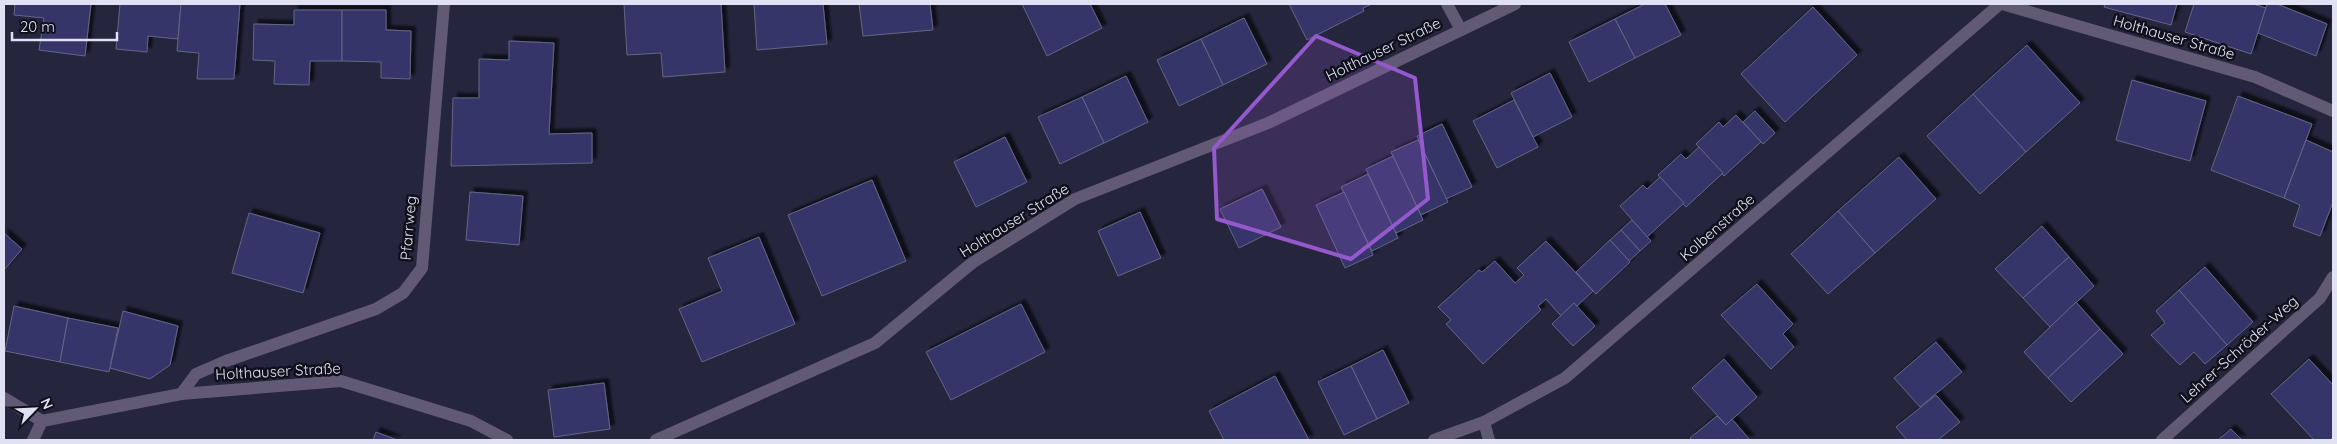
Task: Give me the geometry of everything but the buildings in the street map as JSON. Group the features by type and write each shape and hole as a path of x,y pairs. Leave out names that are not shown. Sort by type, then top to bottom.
{"street":[{"name":"Pfarrweg","path":"181,394 196,374 226,361 376,309 404,293 422,268 444,4"},
{"path":"1447,4 1461,30"},
{"name":"Holthauser Straße","path":"656,440 875,343 972,263 1075,199 1268,123 1515,4"},
{"name":"Holthauser Straße","path":"2001,4 2255,77 2333,111"},
{"name":"Kolbenstraße","path":"1434,440 1484,422 1565,378 2001,4"},
{"name":"Lehrer-Schröder-Weg","path":"2162,440 2320,298 2333,277"},
{"name":"Holthauser Straße","path":"42,421 181,394 341,381 471,421 507,440"},
{"path":"4,398 42,421 33,440"},
{"path":"1484,422 1489,440"}],"highlighted area":[{"path":"1316,36 1415,78 1428,199 1351,259 1217,219 1214,148"}]}
